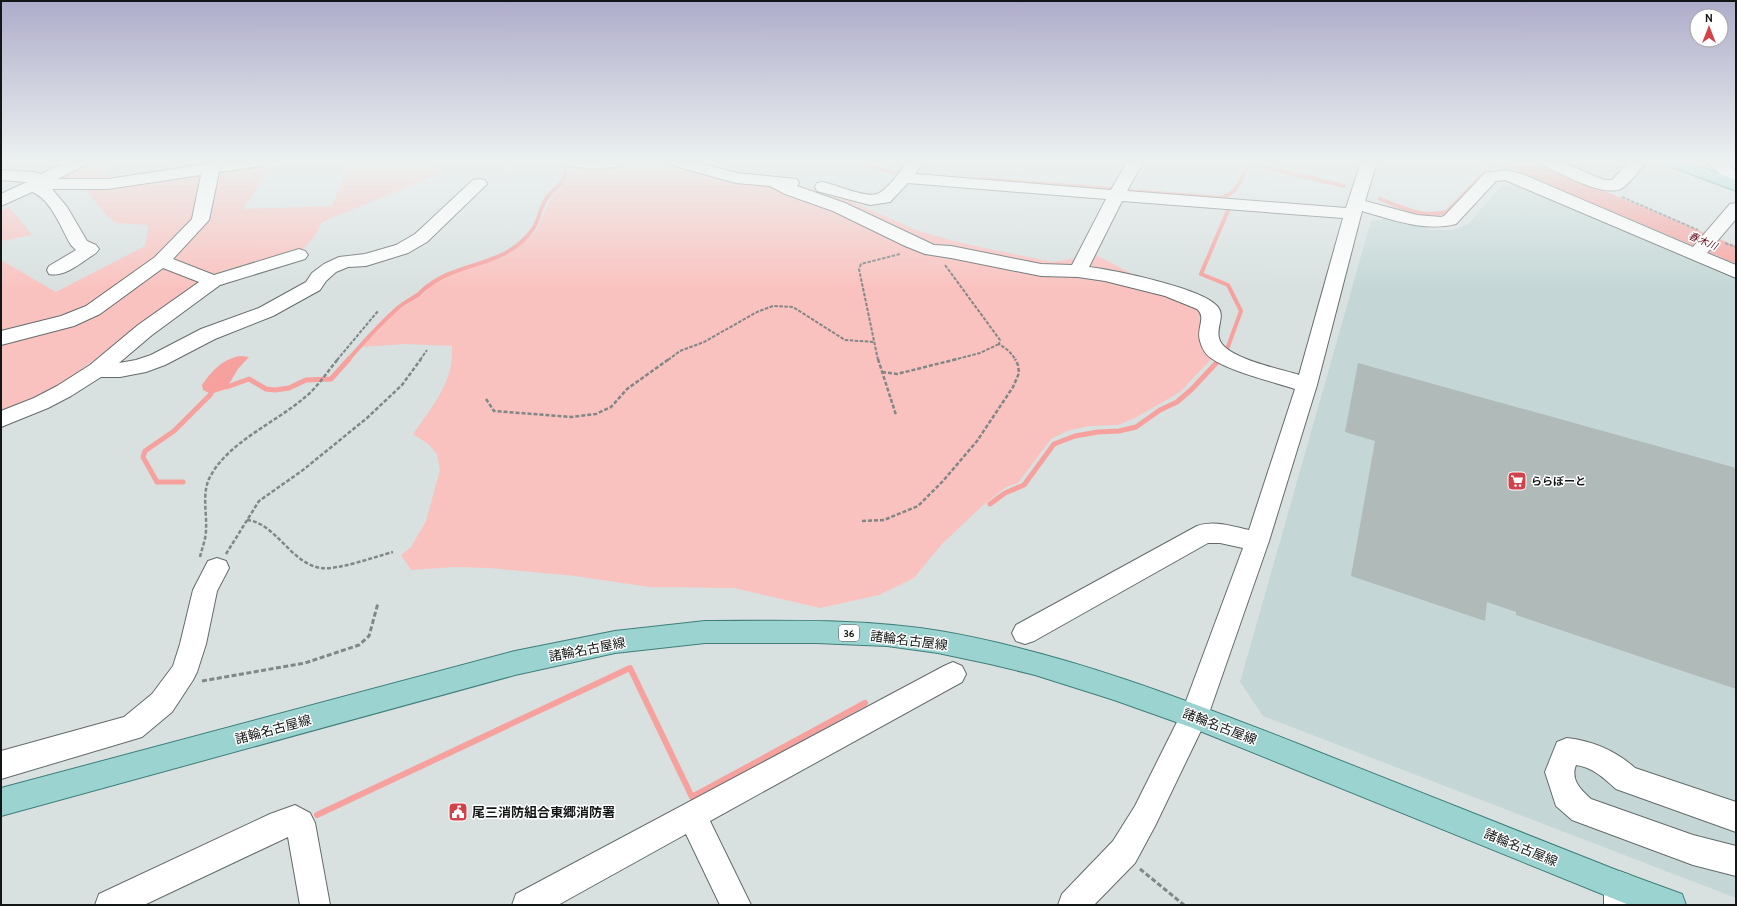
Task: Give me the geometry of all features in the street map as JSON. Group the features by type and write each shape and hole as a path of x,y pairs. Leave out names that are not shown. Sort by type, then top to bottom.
{"main road":[{"name":"諸輪名古屋線","path":"1,802 515,663 615,642 704,632 816,632 887,635 938,642 990,652 1035,663 1114,688 1194,716 1619,895 1671,905"}],"street":[{"path":"56,204 80,245 90,249 56,270"},
{"path":"1,338 67,321 93,310 160,261 200,220 203,204"},
{"path":"97,370 120,370 139,367 158,360 208,334 266,312 313,286 319,277 330,268 345,261 366,260 402,249 421,238 457,204"},
{"path":"834,204 931,249 1041,270 1078,271 1105,275 1171,291 1204,305 1210,310 1212,318 1208,329 1209,338 1212,347 1219,354 1236,363 1307,385"},
{"path":"1078,271 1112,204"},
{"path":"1280,204 1355,209 1425,222 1444,222 1450,220 1465,204"},
{"path":"1073,905 1124,852 1145,816 1194,716 1257,541 1307,385 1356,204"},
{"path":"1580,204 1698,253 1736,272"},
{"path":"1698,253 1736,208"},
{"path":"1,419 42,403 97,370 145,330 213,281 299,255"},
{"path":"160,261 213,281"},
{"path":"1025,633 1205,533 1220,533 1257,541"},
{"path":"1,765 132,728 162,704 184,672 205,590 208,565"},
{"path":"526,905 953,674"},
{"path":"1736,817 1626,778 1612,766 1584,753 1567,751 1559,772 1566,796 1582,810 1693,850 1736,861"},
{"path":"692,815 736,905"},
{"path":"110,905 280,824 295,820 300,823 315,905"}],"path":[{"path":"1640,204 1712,235 1736,247"},
{"path":"862,520 879,521 906,512 918,506 976,443 994,420 1017,381 1020,372 1019,366 1015,359 999,344 1000,340 997,335 976,309 956,279 931,249 917,250 865,262 859,266 874,342 896,416"},
{"path":"486,399 494,411 572,417 596,414 610,406 627,388 680,351 704,342 757,312 773,306 793,307 846,340 874,342"},
{"path":"208,565 206,491 210,479 218,466 233,450 249,437 305,398 378,311"},
{"path":"882,372 897,374 906,372 980,353 999,344"},
{"path":"208,565 247,520 262,499 329,450 383,404 402,385 427,350"},
{"path":"247,520 256,521 263,525 306,562 320,568 332,567 393,552"},
{"path":"175,686 305,663 359,645 369,636 378,603"},
{"path":"1140,869 1184,905"}],"shaded area":[{"path":"98,204 246,204 243,209 332,206 333,204 365,204 322,222 314,237 303,249 266,261 224,270 172,301 54,390 1,413 1,260 56,292 145,246 148,225 117,223 109,218"},
{"path":"549,204 858,204 916,230 961,243 1052,262 1096,255 1201,310 1214,356 1180,392 1135,418 1118,425 1089,426 1067,431 1051,439 1018,483 1006,487 980,508 942,544 914,578 879,595 820,608 734,588 649,587 575,576 490,568 455,567 411,570 401,555 411,547 426,521 440,470 437,454 428,444 413,434 441,393 449,375 452,358 452,346 405,344 362,347 379,327 397,311 424,293 430,286 448,275 501,258 515,250 536,231"},
{"name":"ららぽーと","path":"1486,204 1565,204 1736,280 1736,898 1263,716 1240,682 1371,221 1390,218 1432,230 1455,230 1468,224"},
{"path":"9,207 32,235 1,241 1,211"},
{"path":"240,356 249,357 238,369 226,389 211,394 203,390 202,385 218,366 228,360"}],"building":[{"path":"1358,363 1736,468 1736,689 1516,615 1516,612 1487,602 1485,621 1351,576 1375,441 1345,432"}],"waterway":[{"path":"348,360 392,313 428,286 455,272 510,251 522,242 535,226 543,204"},
{"path":"1393,204 1405,209 1429,214 1447,212 1454,204"},
{"name":"春木川","path":"1615,204 1736,255"},
{"path":"1226,352 1241,311 1228,285 1201,274 1229,208"},
{"path":"227,387 249,379 266,389 275,390 289,388 306,380 331,379 349,359"},
{"path":"990,504 1005,493 1024,485 1054,444 1075,436 1098,432 1119,431 1136,427 1160,410 1177,402 1192,389 1220,359"},
{"path":"183,482 157,482 143,457 145,451 174,431 211,394"},
{"path":"317,815 630,668 692,797 865,703"}],"place":[{"name":"ららぽーと","path":"1517,481"},
{"name":"尾三消防組合東郷消防署","path":"458,812"}]}
